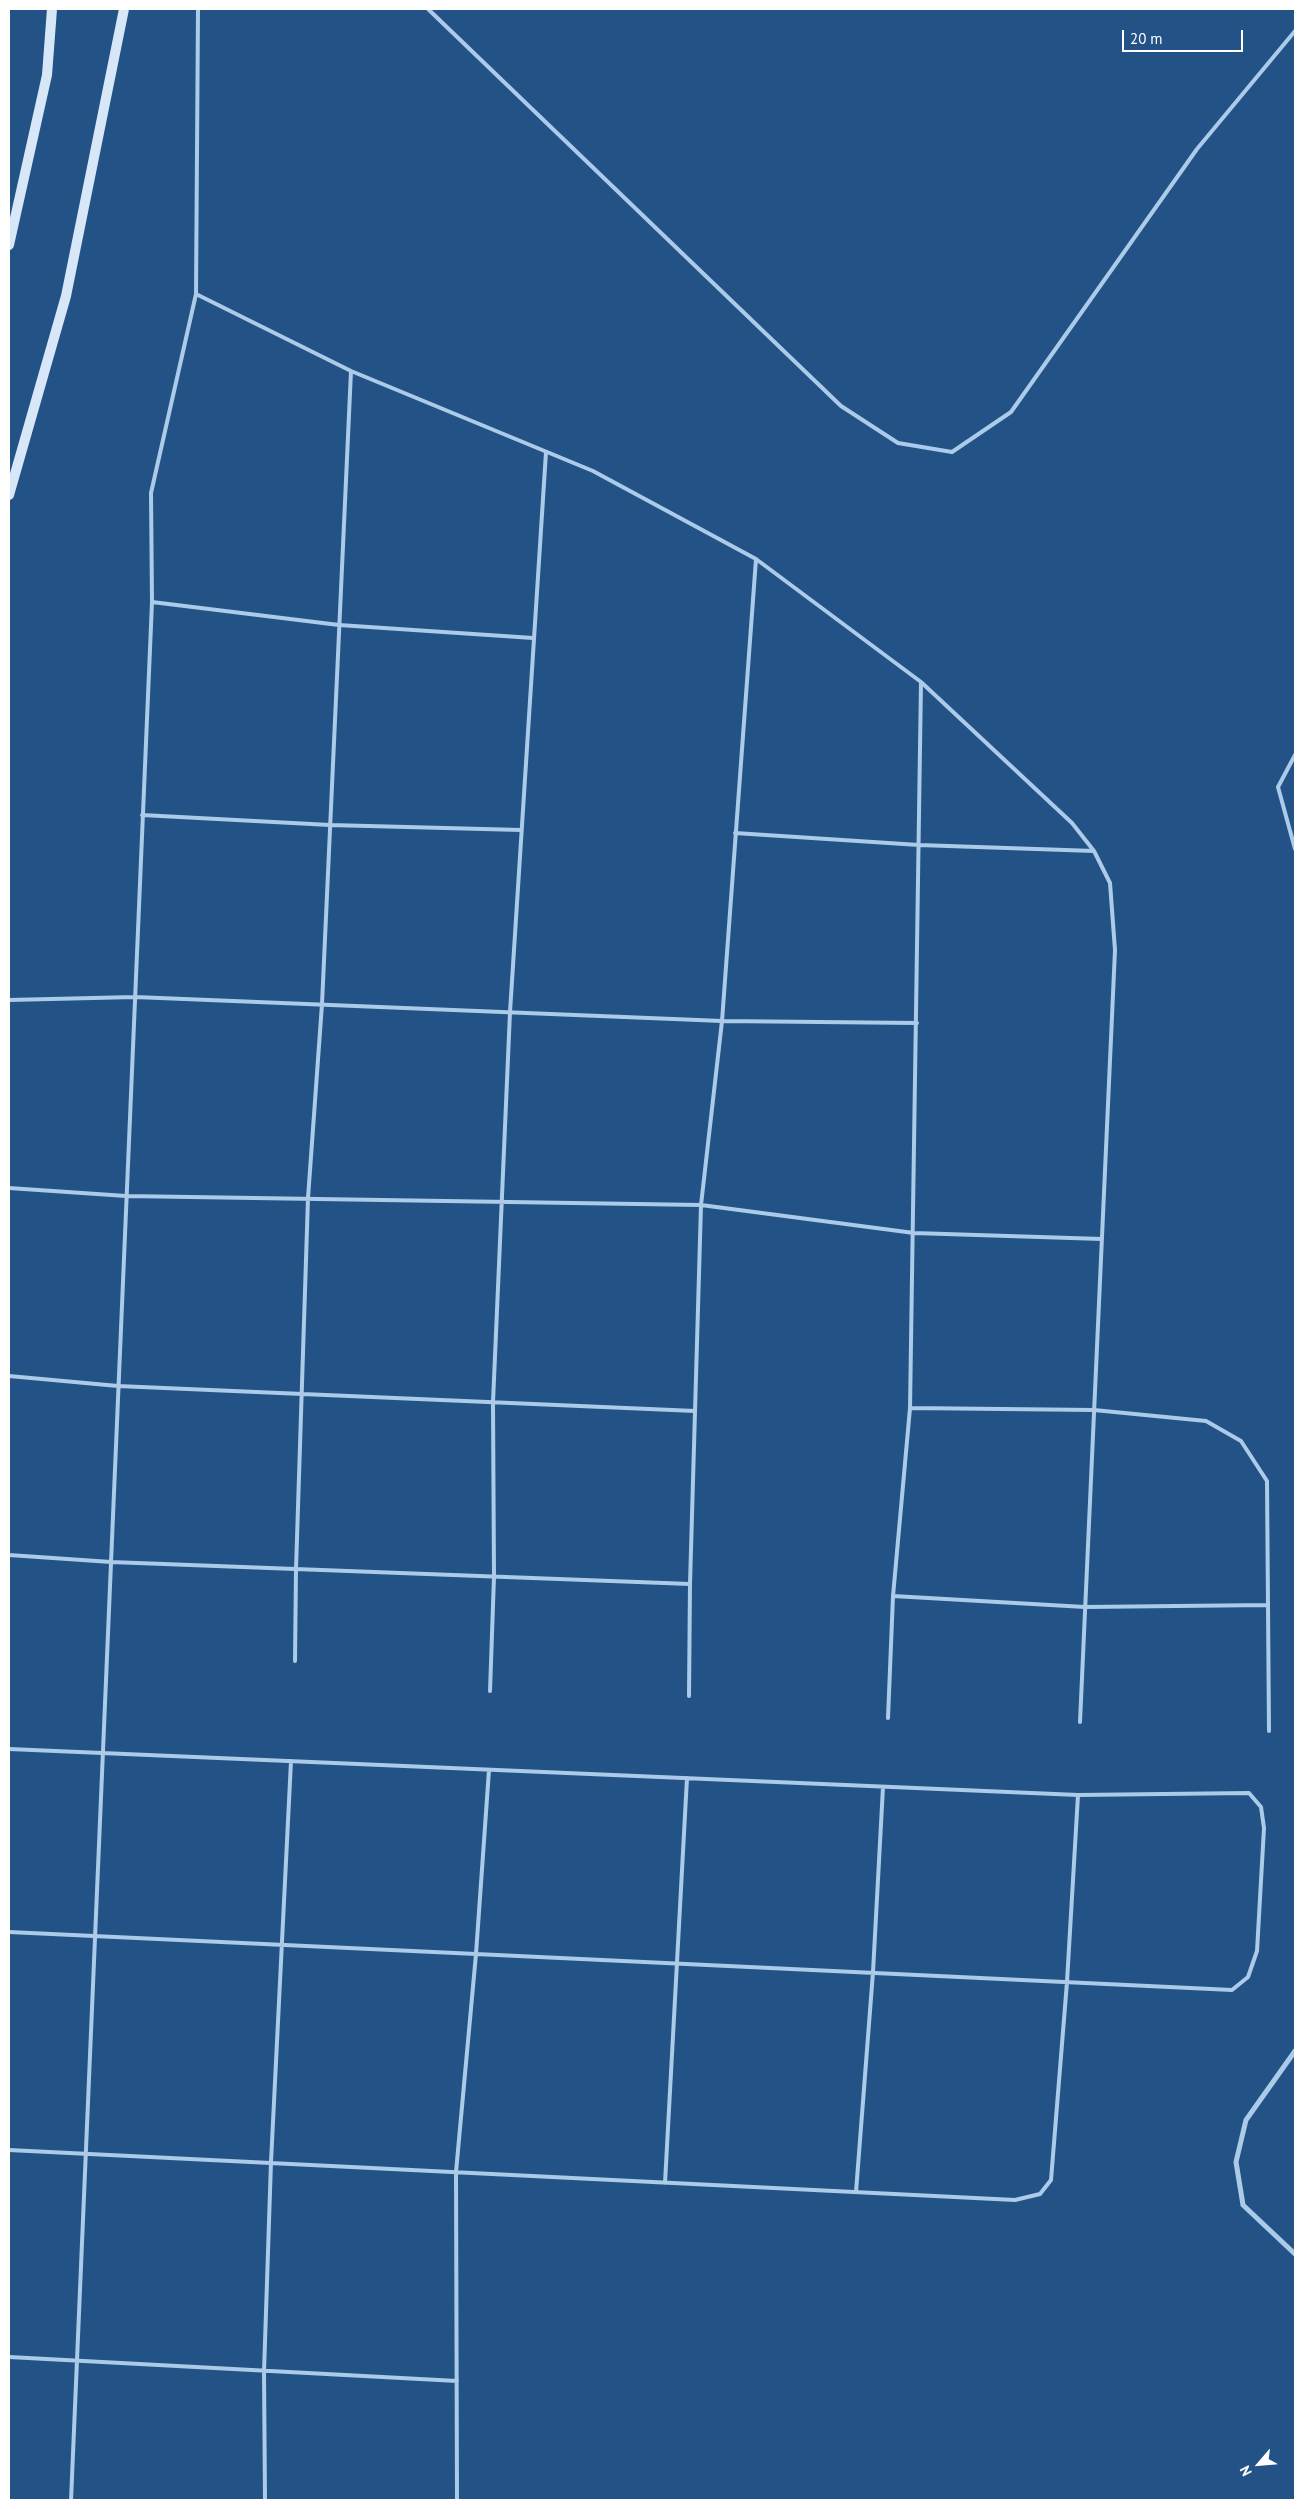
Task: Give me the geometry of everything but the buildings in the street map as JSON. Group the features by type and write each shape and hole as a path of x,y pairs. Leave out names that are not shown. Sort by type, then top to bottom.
{"main road":[{"path":"9,245 47,75 52,9"},
{"path":"9,494 66,296 124,9"}],"street":[{"path":"1295,2051 1246,2120 1236,2162 1243,2205 1295,2254"}],"lane":[{"path":"71,2500 152,602 151,493 196,294 198,9"},
{"path":"428,9 841,406 898,443 952,452 1011,412 1197,149 1295,31"},
{"path":"196,294 351,371 593,470 756,559 921,682 1072,824 1094,851 1110,884 1115,950 1080,1722"},
{"path":"295,1661 296,1569 308,1198 322,1004 351,371"},
{"path":"490,1691 494,1577 493,1402 510,1012 546,452"},
{"path":"689,1696 690,1584 702,1205 722,1021 756,559"},
{"path":"152,602 339,625 533,638"},
{"path":"888,1718 893,1596 910,1408 921,682"},
{"path":"1295,756 1278,787 1295,849"},
{"path":"142,815 330,826 521,830"},
{"path":"735,833 919,845 1094,851"},
{"path":"9,1000 135,996 722,1021 917,1023"},
{"path":"9,1188 126,1196 702,1205 914,1233 1102,1239"},
{"path":"9,1376 118,1386 695,1411"},
{"path":"910,1408 1094,1410 1206,1421 1241,1441 1267,1480 1269,1731"},
{"path":"9,1555 111,1562 690,1584"},
{"path":"893,1596 1085,1608 1268,1605"},
{"path":"9,1748 103,1754 1078,1795 1249,1793 1261,1806 1264,1828 1257,1951 1248,1977 1232,1990 9,1932"},
{"path":"265,2500 264,2372 271,2162 291,1761"},
{"path":"457,2500 456,2172 476,1954 489,1770"},
{"path":"665,2183 686,1778"},
{"path":"856,2192 873,1972 883,1787"},
{"path":"9,2150 1015,2200 1040,2194 1051,2180 1067,1982 1078,1795"},
{"path":"9,2357 457,2381"}]}
